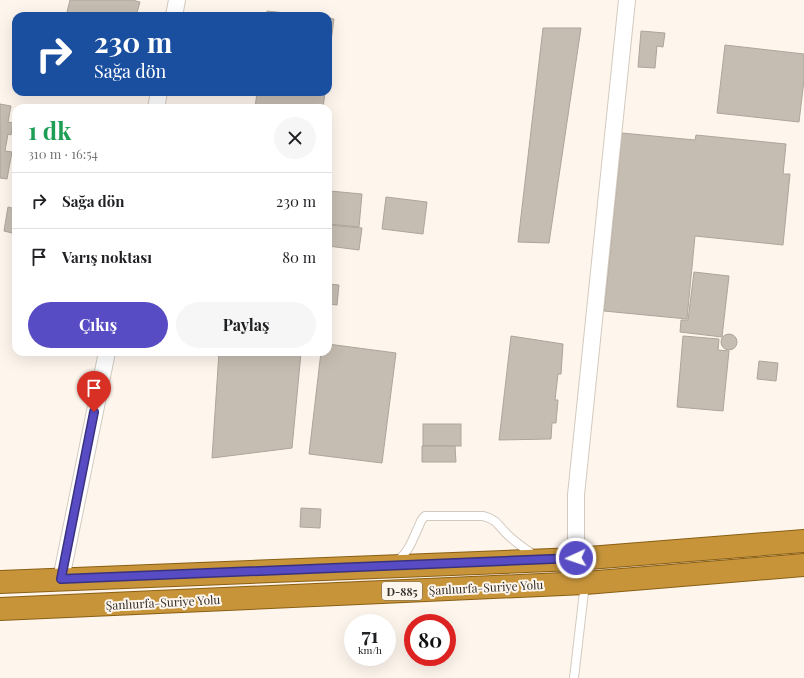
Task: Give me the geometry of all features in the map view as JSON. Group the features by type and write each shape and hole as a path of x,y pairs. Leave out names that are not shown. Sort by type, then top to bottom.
{"highway":[{"name":"Şanlıurfa-Suriye Yolu","path":"0,582 546,560 804,541"},
{"name":"Şanlıurfa-Suriye Yolu","path":"0,609 585,583 804,565"}],"street":[{"path":"175,12 177,0"},
{"path":"576,558 576,495 628,0"},
{"path":"61,579 106,356"}],"lane":[{"path":"391,566 406,553 422,519 425,516 488,517 497,523 504,532 524,549 546,560"},
{"path":"574,678 585,583"}],"building":[{"path":"70,0 132,0 140,2 137,12 67,12"},
{"path":"332,19 334,19 332,34"},
{"path":"543,28 581,28 549,243 518,242"},
{"path":"641,31 665,33 663,47 657,46 655,68 638,67"},
{"path":"725,45 804,54 804,80 799,122 717,113"},
{"path":"256,96 324,96 324,104 256,104"},
{"path":"0,104 11,106 8,122 12,123 12,129 11,135 8,134 5,151 12,152 7,179 0,178"},
{"path":"622,133 695,140 696,135 786,144 783,174 790,174 783,245 695,236 687,319 604,311"},
{"path":"332,191 362,194 359,227 332,224"},
{"path":"386,197 427,202 423,234 382,229"},
{"path":"8,207 12,208 12,233 4,231"},
{"path":"332,225 362,228 359,250 332,247"},
{"path":"694,272 729,276 722,337 680,332 681,320 688,320"},
{"path":"332,284 339,285 337,305 332,304"},
{"path":"729,334 736,339 737,342 732,349 729,350 722,345 721,342 726,335"},
{"path":"511,336 563,344 561,374 558,374 555,400 558,400 556,423 552,423 551,439 499,440"},
{"path":"683,336 719,339 718,350 729,351 723,411 677,407"},
{"path":"332,345 396,353 382,463 309,454 321,356 332,356"},
{"path":"219,356 301,356 292,448 212,458"},
{"path":"759,361 778,363 776,381 757,379"},
{"path":"423,424 461,424 461,446 423,446"},
{"path":"422,446 455,446 456,462 422,462"},
{"path":"301,508 321,509 320,528 300,527"}],"route":[{"path":"94,412 61,579 576,558"}]}
